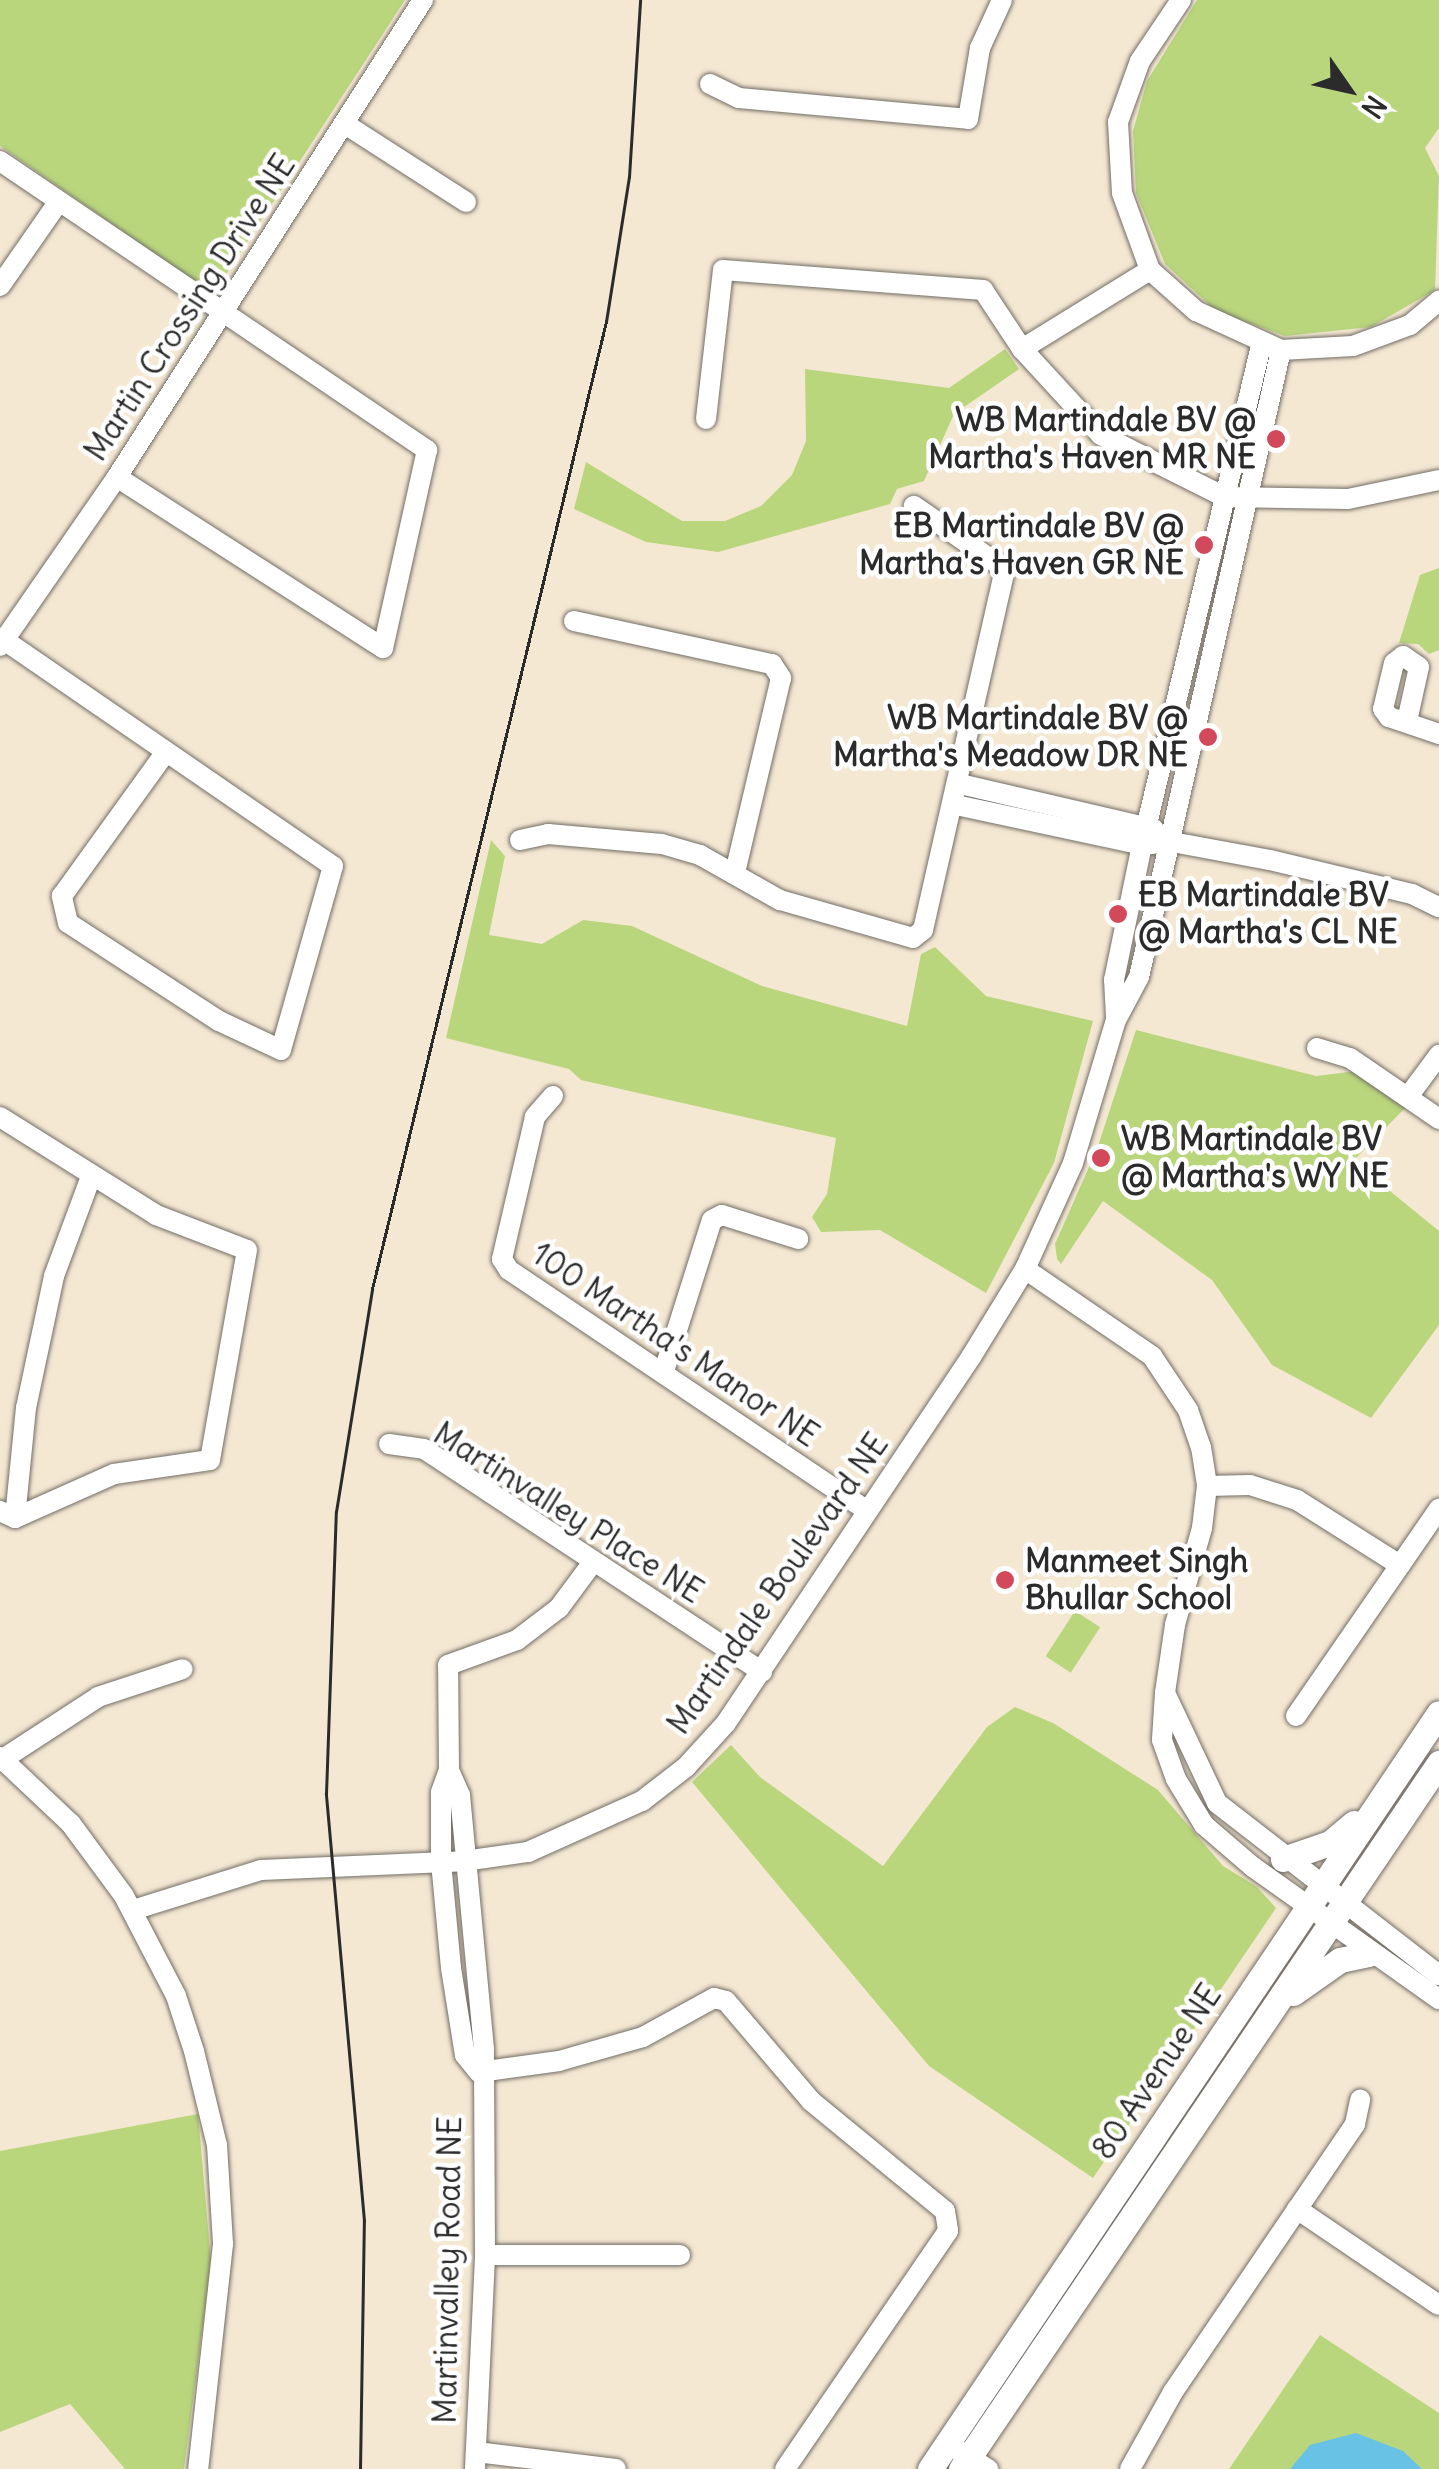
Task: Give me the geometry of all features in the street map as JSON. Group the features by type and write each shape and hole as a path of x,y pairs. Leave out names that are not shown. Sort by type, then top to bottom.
{"main road":[{"name":"80 Avenue NE","path":"938,2461 1439,1713"},
{"name":"80 Avenue NE","path":"973,2465 1270,2012 1439,1764"},
{"path":"1282,1859 1330,1843 1383,1796"},
{"path":"1270,2012 1319,1972 1370,1954"}],"street":[{"name":"Martin Crossing Drive NE","path":"2,643 117,477 423,0"},
{"path":"710,84 738,98 968,119 980,48 1002,0"},
{"path":"1181,0 1140,61 1118,122 1122,192 1150,270 1196,311 1271,348 1353,346 1410,325 1439,301"},
{"path":"346,124 466,202"},
{"path":"0,161 427,450 382,648 117,477"},
{"path":"0,286 59,201"},
{"path":"706,419 723,270 983,290 1022,349 1101,434 1156,468 1225,497 1248,501 1348,500 1439,480"},
{"path":"1022,349 1150,270"},
{"name":"Martindale Boulevard NE","path":"1116,1020 1114,980 1142,845 1225,497 1271,348"},
{"name":"Martindale Boulevard NE","path":"133,1910 261,1870 464,1861 528,1852 629,1809 686,1767 762,1672 1025,1269 1073,1163 1116,1020 1138,976 1172,842 1248,501 1271,348"},
{"path":"520,840 548,834 662,844 735,872 780,900 913,938 923,930 958,794 1005,569 914,506"},
{"path":"574,620 772,664 781,678 735,872"},
{"path":"2,643 165,752 333,866 281,1050 219,1021 68,923 62,896 165,752"},
{"path":"1407,721 1439,734"},
{"path":"958,794 1147,824 1172,842"},
{"path":"958,794 1142,845 1172,842 1359,881 1439,907"},
{"path":"1317,1048 1350,1058 1410,1094 1439,1119"},
{"path":"1410,1094 1439,1055"},
{"name":"100 Martha's Manor NE","path":"553,1096 535,1116 502,1258 509,1270 868,1511"},
{"path":"0,1117 90,1179 156,1215 247,1250 210,1460 114,1474 8,1514"},
{"path":"8,1514 54,1276 90,1179"},
{"path":"664,1372 712,1220 722,1216 798,1238"},
{"path":"1025,1269 1152,1356 1188,1410 1207,1486 1165,1693 1162,1740 1204,1824 1306,1908 1439,1999"},
{"name":"Martinvalley Place NE","path":"389,1444 424,1448 762,1672"},
{"path":"1207,1486 1250,1484 1298,1500 1400,1565"},
{"path":"1296,1716 1439,1508"},
{"path":"449,1770 448,1665 517,1640 559,1608 594,1562"},
{"path":"182,1669 98,1697 1,1758 71,1824 133,1910 176,1996 217,2144 221,2296 198,2469"},
{"path":"1165,1693 1217,1803 1282,1859 1345,1902 1439,1976"},
{"name":"Martinvalley Road NE","path":"449,1770 460,1795 484,2048 480,2072 485,2255 476,2460"},
{"name":"Martinvalley Road NE","path":"449,1770 441,1792 441,1862 464,2054 480,2072"},
{"path":"480,2072 559,2061 643,2037 714,1998 726,2001 811,2101 946,2211 948,2232 785,2469"},
{"path":"1130,2469 1173,2392 1355,2124 1360,2100"},
{"path":"1298,2209 1439,2306"},
{"path":"485,2255 680,2255"},
{"path":"476,2460 616,2469"},
{"path":"938,2461 973,2465"}],"green space":[{"path":"0,0 405,0 223,279 203,287 0,146"},
{"path":"1197,0 1439,0 1439,128 1425,148 1439,176 1435,290 1371,327 1285,336 1216,311 1165,264 1136,193 1133,131 1147,81"},
{"path":"1005,349 1019,369 954,414 924,481 897,489 890,504 718,552 646,542 574,509 586,462 682,521 725,521 761,506 792,475 806,441 805,369 949,388"},
{"path":"1439,568 1439,650 1429,654 1418,644 1399,643 1420,575"},
{"path":"491,840 505,856 489,935 542,944 583,920 632,926 762,986 907,1026 921,954 935,947 986,996 1093,1021 1054,1163 986,1293 880,1230 821,1232 812,1217 827,1194 836,1138 581,1080 569,1069 446,1038"},
{"path":"1136,1030 1316,1076 1357,1071 1407,1106 1353,1161 1439,1231 1439,1325 1371,1418 1272,1365 1212,1280 1103,1201 1061,1264 1057,1259 1055,1244 1097,1149"},
{"path":"1075,1611 1100,1627 1071,1673 1046,1656"},
{"path":"1015,1707 1053,1723 1158,1790 1223,1866 1256,1886 1276,1908 1093,2178 929,2066 692,1782 731,1745 760,1777 883,1866 987,1727"},
{"path":"198,2114 211,2262 184,2469 125,2469 70,2404 0,2432 0,2151"},
{"path":"1320,2335 1439,2413 1439,2469 1229,2469"}],"water":[{"path":"1356,2433 1403,2451 1422,2469 1290,2469 1310,2445"}],"tram line":[{"path":"360,2469 364,2221 326,1794 336,1512 372,1289 606,322 629,177 640,0"}],"place":[{"name":"WB Martindale BV @ Martha's Haven MR NE","path":"1276,439"},
{"name":"EB Martindale BV @ Martha's Haven GR NE","path":"1204,545"},
{"name":"WB Martindale BV @ Martha's Meadow DR NE","path":"1208,737"},
{"name":"EB Martindale BV @ Martha's CL NE","path":"1118,914"},
{"name":"WB Martindale BV @ Martha's WY NE","path":"1101,1158"},
{"name":"Manmeet Singh Bhullar School","path":"1005,1580"}]}
